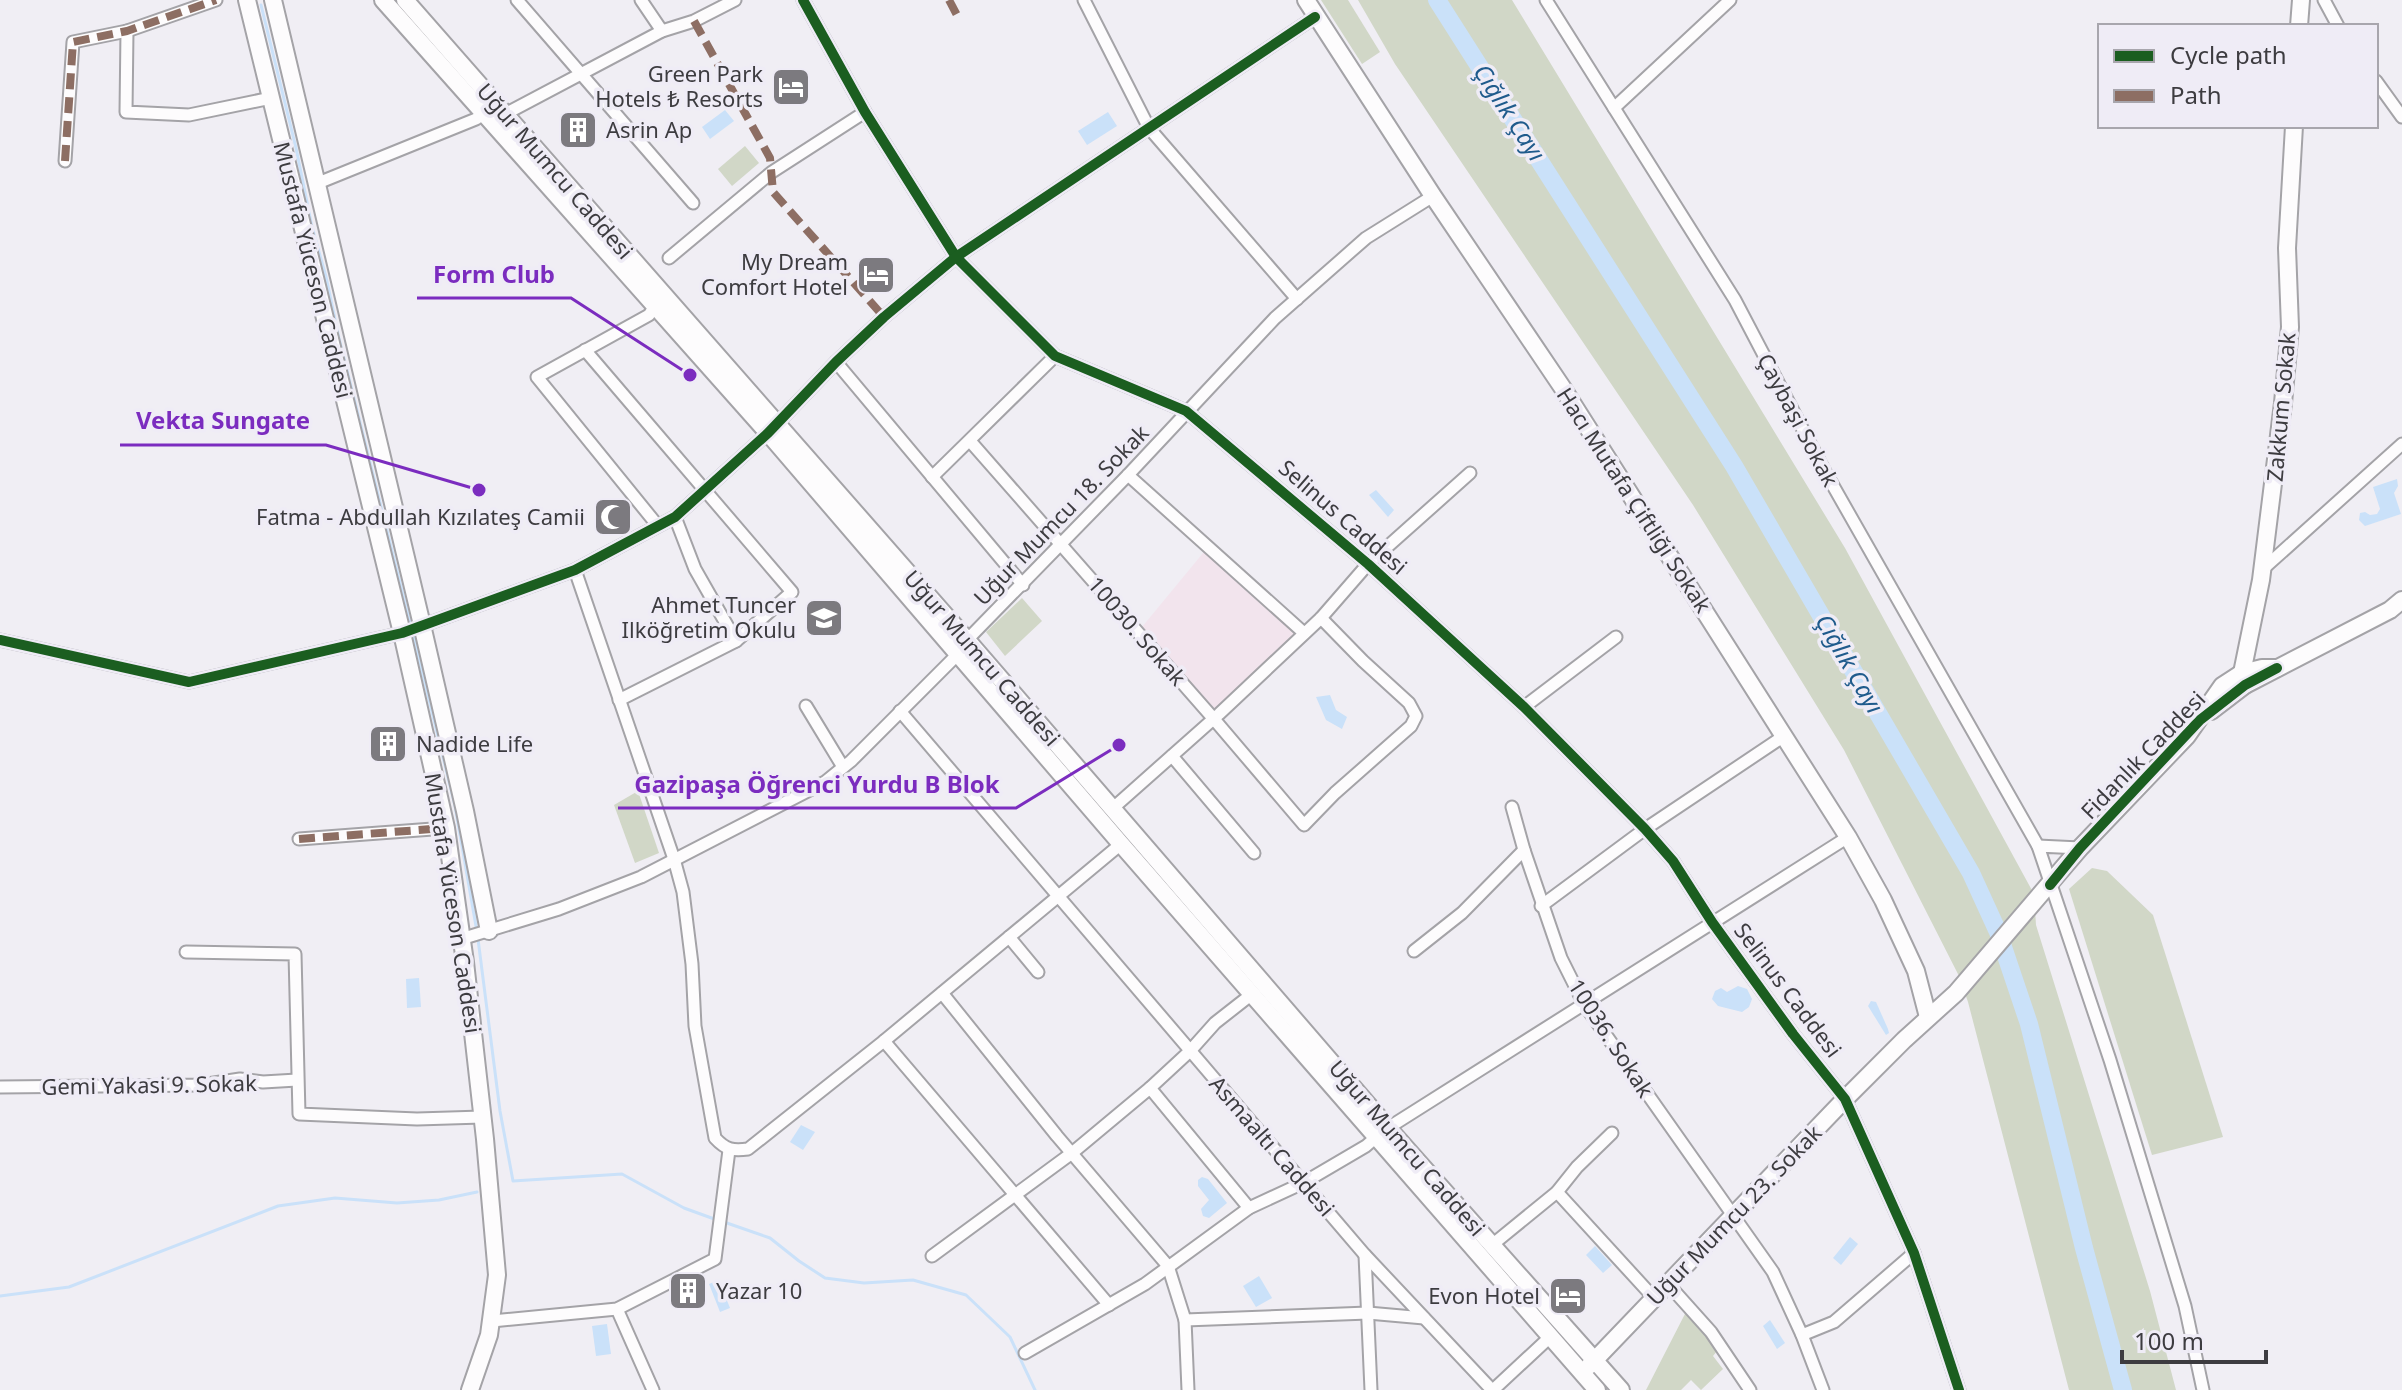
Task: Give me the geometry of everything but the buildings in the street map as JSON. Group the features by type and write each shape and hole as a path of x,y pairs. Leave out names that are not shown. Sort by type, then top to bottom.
{"street":[{"path":"65,161 73,42 127,31 216,0"},
{"name":"Mustafa Yüceson Caddesi","path":"247,0 411,629 465,811 485,932"},
{"name":"Mustafa Yüceson Caddesi","path":"273,0 318,183 411,629 446,828 482,1117 497,1275 492,1321 470,1390"},
{"name":"Uğur Mumcu Caddesi","path":"383,0 655,306 773,428"},
{"name":"Uğur Mumcu Caddesi","path":"405,0 963,647 1112,809 1597,1390"},
{"path":"517,0 693,203"},
{"path":"641,0 662,31"},
{"path":"505,114 662,31 694,21 735,0"},
{"name":"Selinus Caddesi","path":"803,0 865,112 956,257 1055,356 1186,411 1368,564 1524,707 1673,861 1712,922 1793,1034 1845,1099 1914,1253 1959,1390"},
{"path":"1084,0 1149,128 1297,299"},
{"name":"Hacı Mutafa Çiftliği Sokak","path":"1306,0 1562,387 1848,837 1883,900 1916,971 1928,1017"},
{"name":"Çaybaşi Sokak","path":"1546,0 1735,300 1823,468 2038,846 2110,1060 2185,1306 2203,1390"},
{"path":"1614,108 1730,0"},
{"path":"2299,24 2301,0"},
{"path":"2324,0 2337,24"},
{"path":"0,640 189,682 411,629 575,570 675,517 773,428 884,317 956,257 1315,17"},
{"path":"127,31 126,112 189,115 271,98"},
{"path":"2378,84 2402,117"},
{"path":"669,258 772,172 865,112"},
{"path":"318,183 483,114"},
{"name":"Zakkum Sokak","path":"2243,679 2275,481 2290,327 2287,248 2294,128"},
{"name":"Uğur Mumcu 18. Sokak","path":"461,939 585,899 641,877 825,782 963,647 1275,318 1366,238 1433,196"},
{"path":"655,306 649,315 537,377 658,526"},
{"path":"585,350 792,592 736,641 619,700"},
{"path":"932,477 1055,356"},
{"path":"836,362 1023,585"},
{"name":"10030. Sokak","path":"970,441 1304,825 1335,793 1411,726 1416,716 1413,708 1321,618"},
{"path":"2262,571 2402,444"},
{"path":"1112,809 1321,618 1368,564 1470,473"},
{"path":"1128,475 1304,633"},
{"path":"675,517 695,569 736,641"},
{"path":"575,570 683,892 692,964 695,1026 715,1138 724,1148 735,1151 748,1149 884,1041 1121,844"},
{"path":"2243,679 2262,668 2277,668 2390,610 2402,600"},
{"path":"1524,707 1616,637"},
{"name":"Uğur Mumcu Caddesi","path":"963,647 1121,844 1252,994 1492,1245 1621,1390"},
{"name":"Fidanlık Caddesi","path":"1956,993 2080,848 2200,720 2222,686 2243,679"},
{"path":"806,706 843,767"},
{"name":"Asmaaltı Caddesi","path":"900,711 1365,1255 1493,1390"},
{"path":"1541,906 1645,829 1784,736"},
{"path":"1172,756 1254,853"},
{"name":"10036. Sokak","path":"1512,807 1541,906 1561,958 1584,1004 1773,1272 1823,1390"},
{"path":"299,839 446,828"},
{"path":"1025,1353 1145,1284 1249,1208 1303,1183 1366,1146 1848,837"},
{"path":"2038,846 2080,848"},
{"path":"1414,951 1462,913 1524,850"},
{"path":"1009,937 1038,972"},
{"path":"186,952 295,954 299,1114 417,1119 482,1117"},
{"path":"942,993 1168,1266 1185,1320 1188,1390"},
{"name":"Uğur Mumcu 23. Sokak","path":"1581,1372 1595,1361 1845,1099 1956,993"},
{"path":"932,1256 1072,1153 1150,1088 1215,1023 1252,994"},
{"path":"884,1041 1109,1305"},
{"name":"Gemi Yakasi 9. Sokak","path":"0,1087 201,1085 240,1079 263,1082 297,1080"},
{"path":"1150,1088 1249,1208"},
{"path":"1492,1245 1557,1192 1577,1167 1612,1133"},
{"path":"492,1321 617,1309 715,1259 729,1150"},
{"path":"1557,1192 1654,1298"},
{"path":"1802,1335 1834,1322 1914,1253"},
{"path":"1365,1255 1371,1390"},
{"path":"1668,1284 1711,1332 1750,1390"},
{"path":"617,1309 653,1390"},
{"path":"1185,1320 1368,1313 1424,1318"},
{"path":"1493,1390 1550,1337"}],"shaded area":[{"path":"1208,547 1300,628 1214,710 1142,627"}],"green space":[{"path":"1321,0 1348,0 1380,52 1362,64"},
{"path":"1358,0 1512,0 1845,548 2034,894 2036,925 2150,1291 2176,1390 2069,1390 1959,976 1844,750 1693,505 1395,64"},
{"path":"745,146 759,163 732,186 718,169"},
{"path":"1022,598 1042,621 1005,656 986,632"},
{"path":"638,791 659,853 635,863 614,805"},
{"path":"2092,868 2107,871 2153,915 2223,1137 2152,1155 2069,889"},
{"path":"1687,1310 1717,1351 1713,1356 1723,1369 1701,1390 1691,1380 1681,1390 1646,1390"}],"water":[{"path":"725,110 734,121 710,139 702,127"},
{"path":"1108,112 1117,126 1087,145 1078,131"},
{"path":"2397,479 2398,486 2394,493 2401,514 2365,526 2359,520 2360,513 2377,514 2380,509 2373,487"},
{"path":"1376,490 1394,510 1388,517 1369,495"},
{"path":"1330,695 1336,710 1347,717 1342,729 1326,720 1316,697"},
{"path":"419,978 421,1007 407,1008 406,979"},
{"path":"1738,986 1747,989 1752,999 1749,1007 1742,1012 1718,1006 1712,999 1715,991 1721,988 1727,992"},
{"path":"1871,1001 1876,1002 1888,1029 1886,1035 1868,1006"},
{"path":"801,1125 815,1132 803,1150 790,1142"},
{"path":"1202,1177 1208,1179 1227,1203 1209,1218 1203,1216 1201,1209 1209,1200 1198,1186 1198,1180"},
{"path":"1850,1237 1858,1244 1841,1265 1833,1258"},
{"path":"1595,1246 1612,1265 1603,1273 1586,1255"},
{"path":"1259,1276 1272,1298 1256,1307 1243,1286"},
{"path":"719,1280 730,1308 720,1312 709,1284"},
{"path":"1770,1320 1785,1343 1777,1349 1763,1326"},
{"path":"607,1324 611,1354 596,1356 592,1326"}],"waterway":[{"name":"Çığlık Çayı","path":"1437,0 1734,466 1971,873 1998,932 2029,1024 2084,1248 2123,1390"},
{"path":"261,5 312,227 411,627"},
{"path":"413,634 455,806 477,932"},
{"path":"478,939 500,1111 513,1181 622,1174 684,1208 717,1220"},
{"path":"0,1296 69,1287 278,1206 335,1198 397,1203 439,1200 477,1192"},
{"path":"724,1222 770,1238 825,1278 864,1283 913,1280 966,1295 1010,1337 1035,1390"}],"marked path":[{"path":"65,161 73,42 127,31 216,0"},
{"path":"949,0 959,19"},
{"path":"694,21 770,158 773,192 884,317"},
{"path":"299,839 446,828"}],"cycle path":[{"path":"803,0 865,112 956,257 1055,356 1186,411 1368,564 1524,707 1673,861 1712,922 1793,1034 1845,1099 1914,1253 1959,1390"},
{"path":"0,640 189,682 402,633 575,570 675,517 768,433 884,317 956,257 1315,17"},
{"path":"2050,885 2080,848 2200,720 2245,685 2277,668"}],"place":[{"name":"Green Park Hotels ₺ Resorts","path":"791,87"},
{"name":"Asrin Ap","path":"578,130"},
{"name":"My Dream Comfort Hotel","path":"876,275"},
{"name":"Form Club","path":"690,375"},
{"name":"Vekta Sungate","path":"479,490"},
{"name":"Fatma - Abdullah Kızılateş Camii","path":"613,517"},
{"name":"Ahmet Tuncer Ilköğretim Okulu","path":"824,618"},
{"name":"Nadide Life","path":"388,744"},
{"name":"Gazipaşa Öğrenci Yurdu B Blok","path":"1119,745"},
{"name":"Yazar 10","path":"688,1291"},
{"name":"Evon Hotel","path":"1568,1296"}]}
